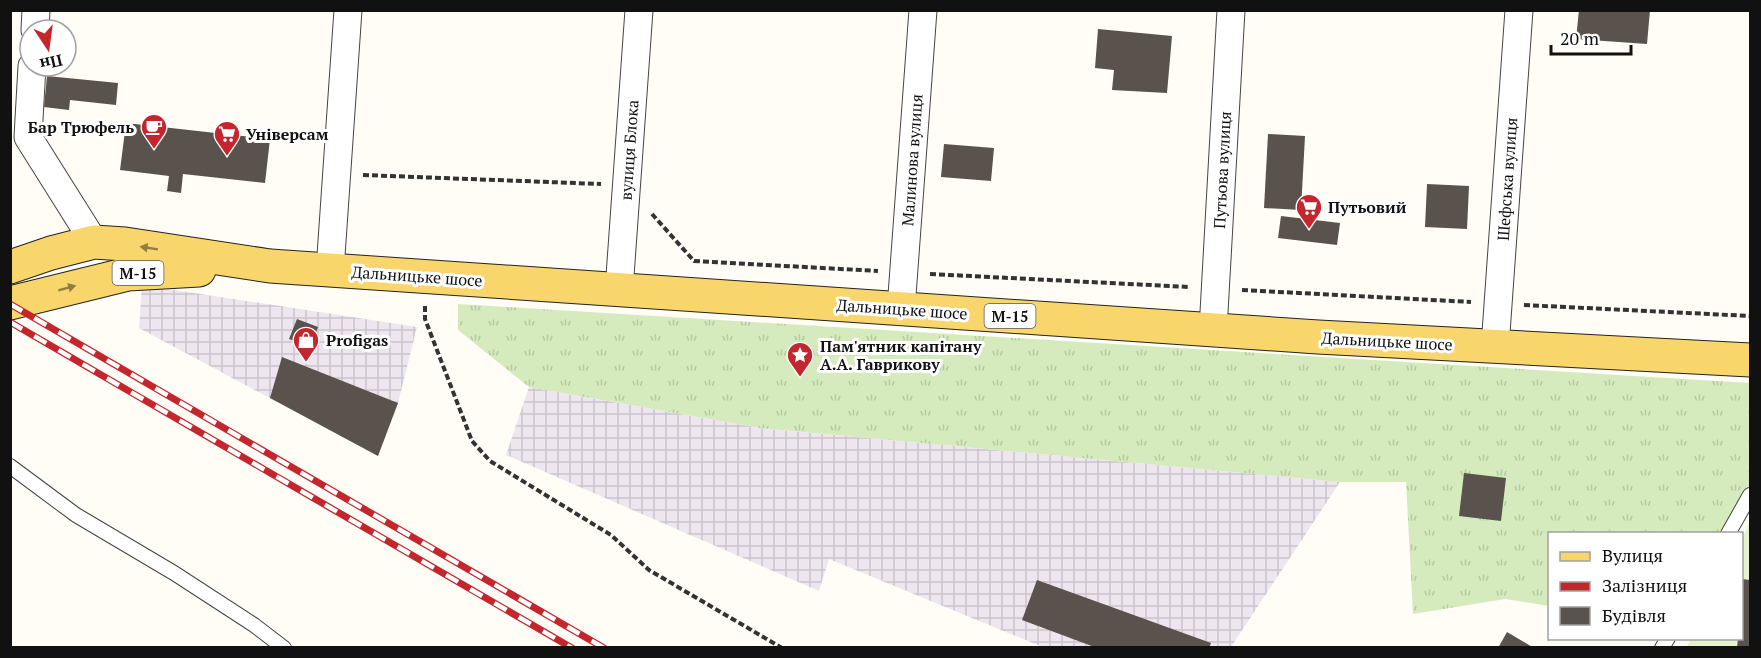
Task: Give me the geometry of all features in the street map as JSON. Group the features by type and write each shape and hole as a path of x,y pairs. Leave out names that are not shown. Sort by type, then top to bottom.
{"main road":[{"name":"М-15","path":"10,267 94,242 125,244 270,266"},
{"name":"М-15","path":"10,303 129,274 270,266"},
{"name":"Дальницьке шосе","path":"270,266 1212,330 1750,360"}],"street":[{"path":"330,270 348,10"},
{"name":"вулиця Блока","path":"619,290 639,10"},
{"name":"Малинова вулиця","path":"901,309 923,10"},
{"name":"Путьова вулиця","path":"1212,330 1231,10"},
{"name":"Шефська вулиця","path":"1495,346 1519,10"},
{"path":"30,78 19,134 94,242"}],"lane":[{"path":"10,466 76,515 183,579 254,625 284,648"},
{"path":"1729,532 1750,495"}],"path":[{"path":"337,174 627,185 694,261 1750,316"},
{"path":"425,277 425,319 472,441 490,460 611,535 649,570 782,648"}],"shaded area":[{"name":"Profigas","path":"142,285 417,327 398,403 378,456 139,328"},
{"path":"529,387 760,428 1340,482 1231,647 1045,648 829,559 819,591 506,455"}],"green space":[{"path":"458,304 1750,383 1750,497 1724,532 1548,532 1548,606 1505,599 1413,614 1406,482 1340,482 760,428 529,387 458,330"},
{"path":"1750,521 1750,647 1686,648 1690,640 1743,640 1743,537"}],"building":[{"path":"1579,10 1650,10 1647,44 1576,39"},
{"path":"1098,29 1172,36 1167,93 1112,90 1114,70 1095,68"},
{"path":"47,78 118,83 116,105 70,100 69,110 44,107"},
{"path":"126,123 270,139 265,183 183,174 181,193 167,191 169,176 120,170"},
{"path":"1268,134 1305,136 1301,210 1264,208"},
{"path":"944,144 994,148 991,181 941,177"},
{"path":"1427,184 1469,186 1467,229 1425,227"},
{"name":"Путьовий","path":"1281,216 1340,223 1337,245 1278,238"},
{"path":"297,319 318,327 311,347 289,339"},
{"path":"282,357 398,403 378,456 270,398"},
{"path":"1464,473 1506,478 1501,521 1459,516"},
{"path":"1743,579 1750,580 1750,648 1737,648 1738,640 1743,640"},
{"path":"1037,580 1211,643 1209,648 1097,648 1022,620"},
{"path":"1507,632 1534,648 1498,648"}],"railway":[{"path":"10,304 604,648"},
{"path":"10,322 572,648"}],"place":[{"name":"Бар Трюфель","path":"154,150"},
{"name":"Універсам","path":"227,157"},
{"name":"Путьовий","path":"1309,230"},
{"name":"Profigas","path":"306,363"},
{"name":"Пам'ятник капітану А.А. Гаврикову","path":"800,378"}]}
